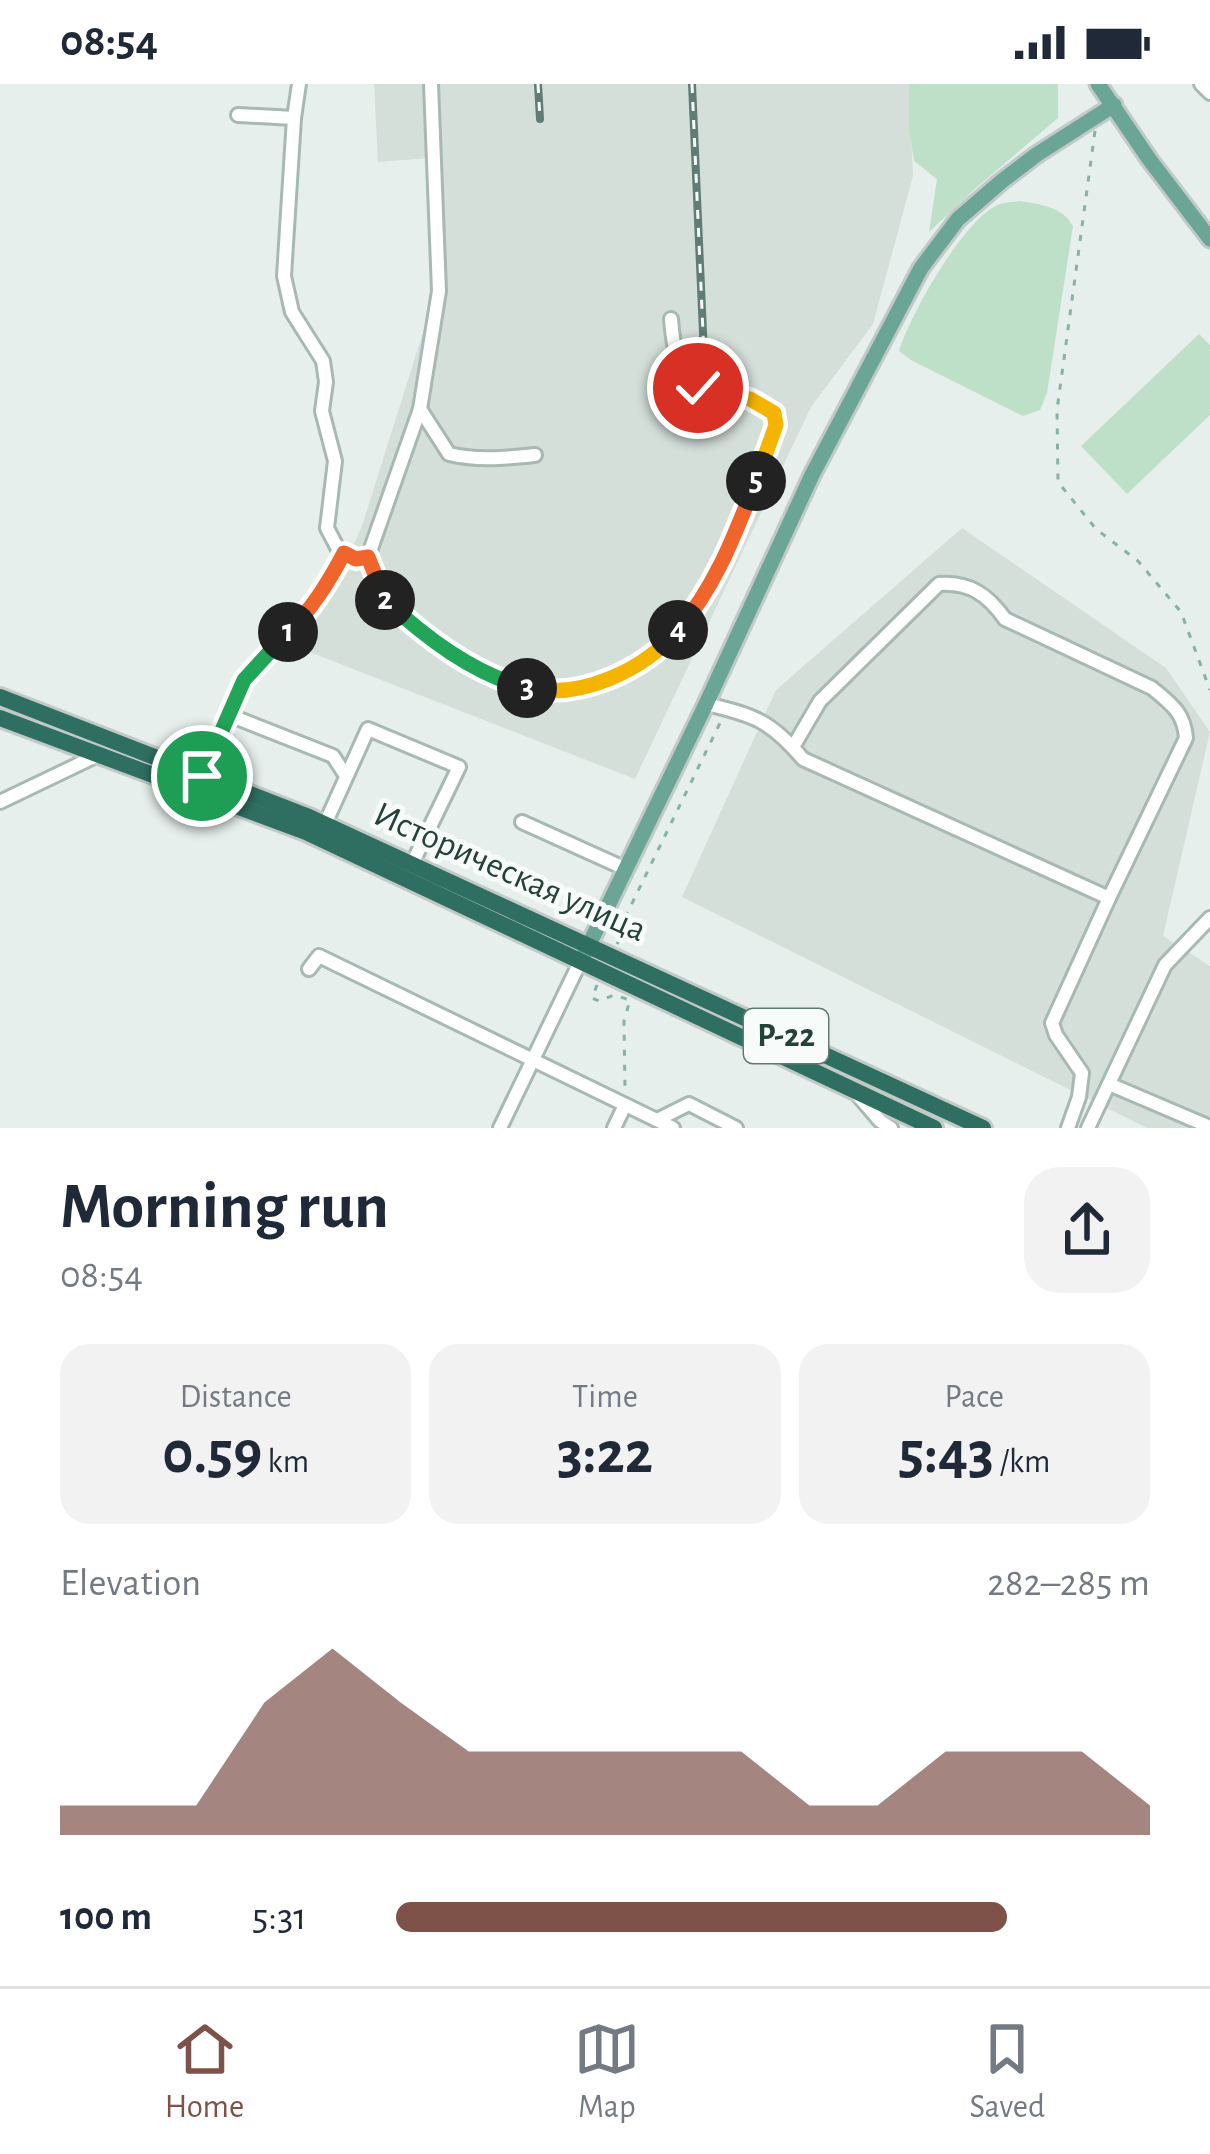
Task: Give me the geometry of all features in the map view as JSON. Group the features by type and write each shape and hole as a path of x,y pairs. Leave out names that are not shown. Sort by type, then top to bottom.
{"highway":[{"name":"Историческая улица","path":"0,697 325,824 983,1128"},
{"name":"Историческая улица","path":"0,718 306,832 934,1128"}],"main road":[{"path":"1098,84 1210,239"},
{"path":"580,962 812,475 921,268 958,219 1002,181 1114,105"}],"street":[{"path":"299,84 284,276 292,312 322,361 326,382 322,411 334,461 327,528 338,549 356,559 368,557"},
{"path":"431,84 439,292 420,409 368,557 384,599 448,651 500,681 536,690 601,682 664,647 718,572 776,425 774,413 765,406 688,381 674,354 671,319"},
{"path":"1202,84 1210,93"},
{"path":"238,115 294,118"},
{"path":"420,409 448,454 469,459 535,455"},
{"path":"794,747 820,700 939,584 958,583 975,590 991,600 1005,619 1152,688 1172,704 1184,721 1186,738 1052,1023 1082,1073 1068,1128"},
{"path":"202,776 244,680"},
{"path":"706,704 778,730 803,758 1108,898"},
{"path":"229,715 333,757 346,776"},
{"path":"325,824 368,728 459,767 412,864"},
{"path":"0,802 98,754"},
{"path":"521,822 626,869"},
{"path":"1088,1128 1165,965 1210,918"},
{"path":"309,969 319,956 673,1128"},
{"path":"500,1128 580,962"},
{"path":"1109,1084 1210,1126"},
{"path":"851,1088 891,1128"},
{"path":"657,1120 689,1104 736,1128"},
{"path":"614,1128 625,1105"}],"path":[{"path":"1097,118 1058,410 1058,482 1096,529 1138,561 1181,612 1210,690"},
{"path":"244,680 305,616 344,553"},
{"path":"612,955 621,938 618,932 727,709"},
{"path":"603,973 592,998 598,1001 614,995 630,1000 624,1021 625,1105"}],"shaded area":[{"path":"374,84 909,84 913,176 873,324 811,407 635,779 289,644 340,575 362,526 431,307 430,158 378,162"},
{"path":"962,528 1166,668 1210,732 1163,936 1210,966 1210,1128 1147,1128 682,897 776,690"}],"green space":[{"path":"909,84 1058,84 1058,118 929,232 937,179 914,161"},
{"path":"1019,201 1056,210 1073,226 1047,393 1040,410 1023,416 899,351 926,293 971,227 1000,204"},
{"path":"1199,334 1210,345 1210,415 1127,494 1081,446"}],"railway":[{"path":"538,84 540,119"},
{"path":"692,84 704,355"}],"route":[{"path":"202,776 244,680 305,616 344,553 356,559 368,557 384,599 448,651 500,681 536,690 568,689 631,669 664,647 718,572 776,425 774,413 765,406 698,388"}]}
